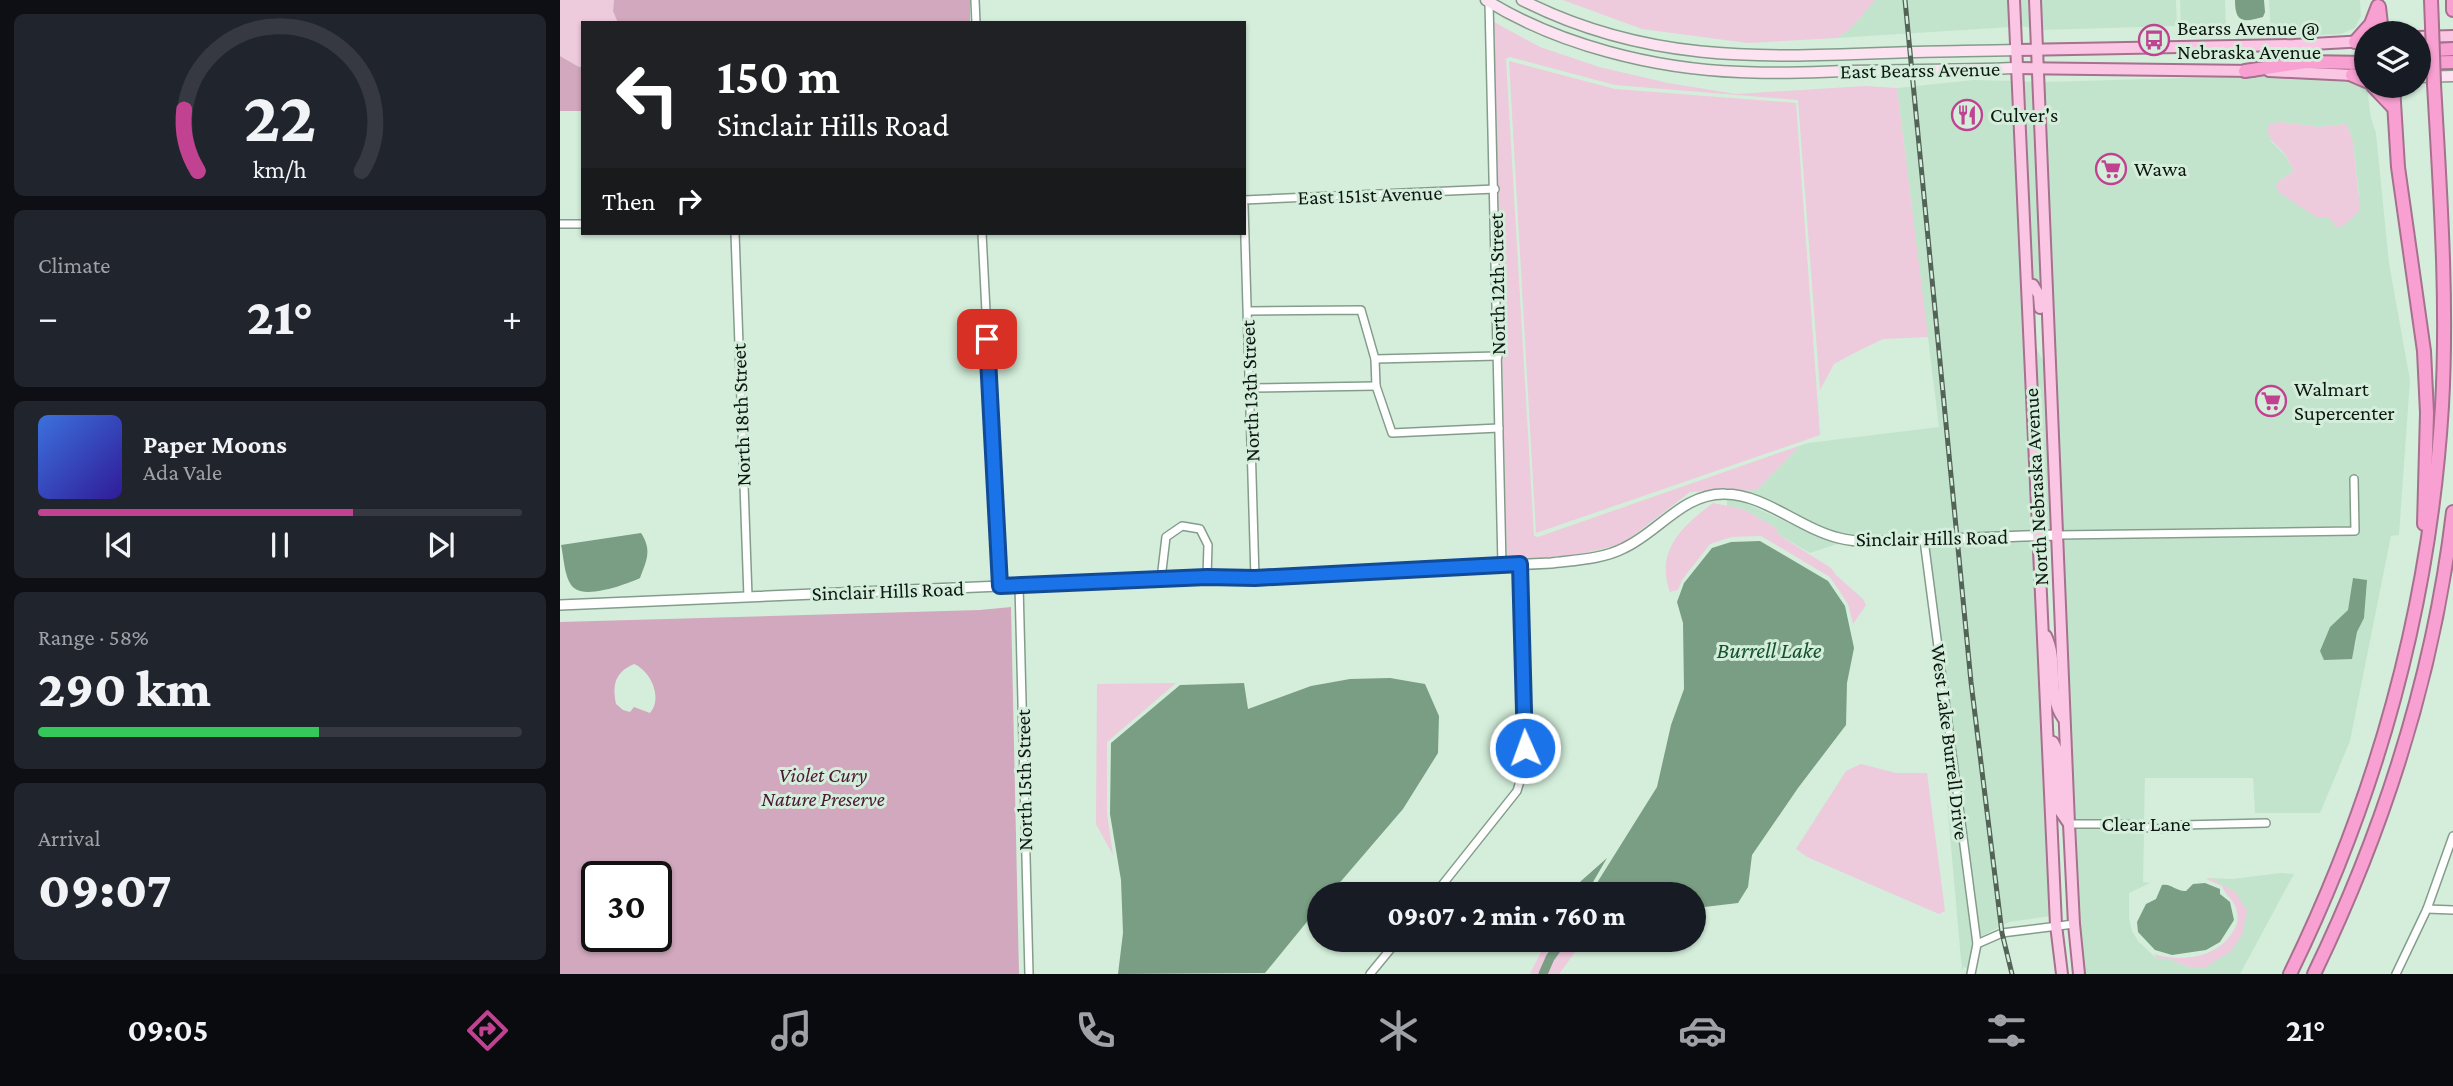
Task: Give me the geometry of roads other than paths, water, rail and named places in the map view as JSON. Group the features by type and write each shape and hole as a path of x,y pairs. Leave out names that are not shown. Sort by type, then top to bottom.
{"highway":[{"path":"2290,974 2349,841 2374,769 2405,657 2426,552 2439,447 2444,344 2442,215 2431,0"},
{"path":"2453,0 2453,10"},
{"path":"2378,3 2380,21"},
{"path":"2372,21 2378,3"},
{"path":"2431,50 2453,49"},
{"path":"2245,71 2306,62 2354,63"},
{"path":"2431,63 2453,62"},
{"path":"2385,98 2393,107"},
{"path":"2393,98 2398,167 2424,351 2427,412 2423,513 2426,552"},
{"path":"2314,974 2353,887 2393,779 2429,648 2453,512"}],"main road":[{"name":"East Bearss Avenue","path":"1522,0 1598,31 1706,54 1782,56 2354,42"},
{"name":"North Nebraska Avenue","path":"2014,0 2056,926 2062,974"},
{"name":"North Nebraska Avenue","path":"2035,0 2069,824 2079,974"},
{"name":"East Bearss Avenue","path":"1487,1 1582,43 1637,59 1690,68 1741,72 2038,67 2352,75"},
{"path":"2431,37 2453,36"},
{"path":"2431,77 2453,76"},
{"path":"2027,284 2033,285 2039,295 2041,348 2049,361"},
{"path":"2043,631 2052,653 2055,704 2065,720"},
{"path":"2048,741 2053,743 2057,750 2060,811 2069,824"}],"street":[{"path":"975,0 976,21"},
{"name":"North 12th Street","path":"1487,1 1495,190 1502,565"},
{"name":"East 151st Avenue","path":"1246,202 1495,190"},
{"path":"560,224 581,224"},
{"name":"North 18th Street","path":"735,235 748,597"},
{"path":"982,235 1000,586"},
{"name":"North 13th Street","path":"1245,235 1255,578"},
{"path":"1248,311 1361,310 1375,359 1376,386 1392,433 1499,428"},
{"path":"1375,359 1498,356"},
{"path":"1251,387 1376,386"},
{"name":"Sinclair Hills Road","path":"560,605 1207,577 1255,578 1586,559 1624,549 1686,504 1703,497 1725,494 1744,497 1822,533 1857,542 2038,535 2355,531 2354,479"},
{"path":"1161,579 1166,537 1182,526 1200,529 1208,545 1207,577"},
{"name":"West Lake Burrell Drive","path":"1924,540 1977,944 1971,974"},
{"path":"1445,882 1517,791 1523,771 1525,748 1520,564"},
{"name":"North 15th Street","path":"1019,585 1029,974"},
{"name":"Clear Lane","path":"2069,824 2124,824 2157,829 2182,825 2266,823"},
{"path":"2396,974 2427,909 2453,836"},
{"path":"2427,909 2453,910"},
{"path":"1977,944 2002,933 2074,924"},
{"path":"1370,974 1388,952"}],"water":[{"path":"2235,0 2264,0 2263,17 2241,19 2236,13"},
{"path":"641,533 647,555 640,578 597,591 580,591 574,588 566,574 561,545"},
{"name":"Burrell Lake","path":"1760,541 1828,581 1845,606 1854,648 1847,683 1846,725 1752,855 1748,887 1738,903 1706,907 1706,882 1598,882 1657,787 1671,725 1684,689 1683,623 1677,602 1684,583 1712,548 1731,542"},
{"path":"2353,578 2367,580 2364,618 2357,632 2352,659 2324,660 2320,651 2330,627 2348,610"},
{"path":"1390,678 1425,684 1439,716 1438,753 1403,809 1340,882 1307,882 1307,922 1265,973 1118,974 1123,933 1121,880 1110,814 1111,743 1180,685 1244,683 1248,709 1311,686 1350,679"},
{"path":"1607,858 1593,882 1581,881"},
{"path":"2205,883 2220,889 2220,894 2230,902 2234,920 2220,942 2206,950 2172,955 2155,950 2138,932 2137,922 2146,904 2156,899 2162,885 2186,891 2193,884"}],"waterway":[{"path":"1543,974 1554,952"}],"railway":[{"path":"1905,0 1971,682 2002,933 2012,974"}],"place":[{"name":"Bearss Avenue @ Nebraska Avenue","path":"2154,40"},
{"name":"Culver's","path":"1967,115"},
{"name":"Wawa","path":"2111,169"},
{"name":"Walmart Supercenter","path":"2271,401"}],"park label":[{"name":"Violet Cury Nature Preserve","path":"823,787"}]}
